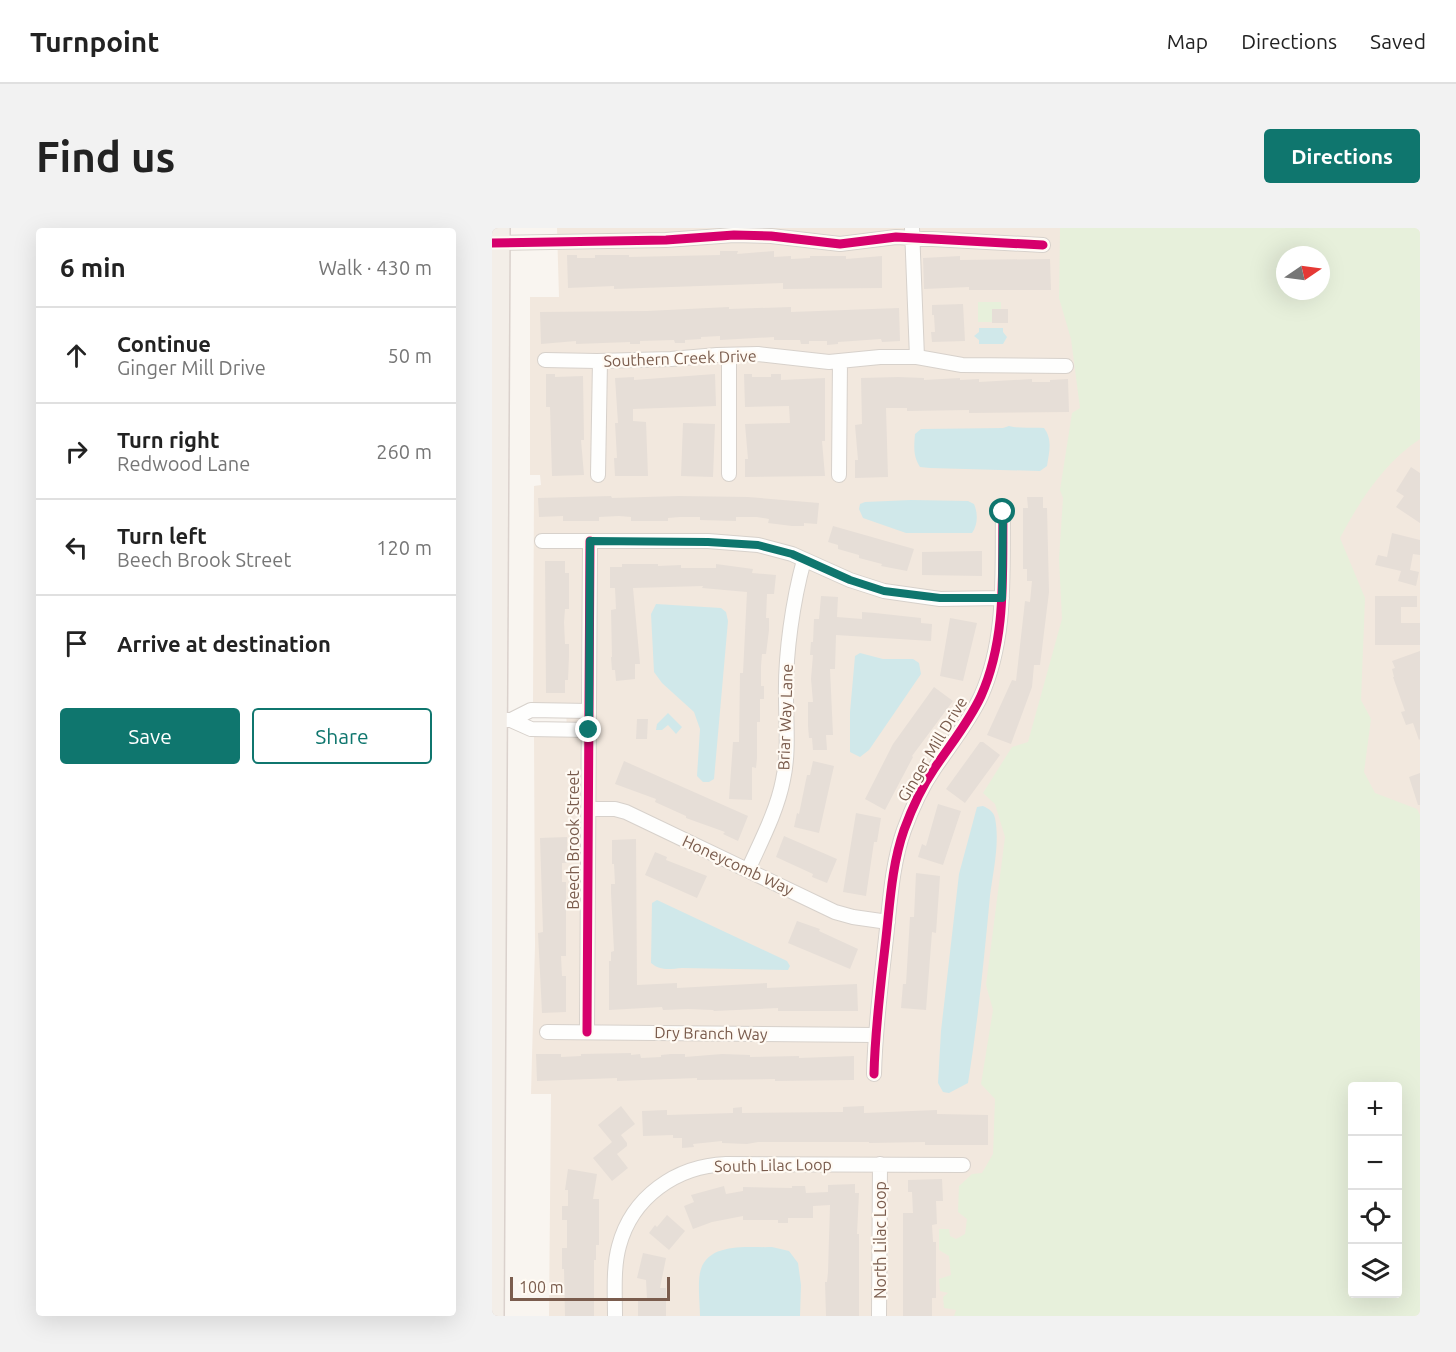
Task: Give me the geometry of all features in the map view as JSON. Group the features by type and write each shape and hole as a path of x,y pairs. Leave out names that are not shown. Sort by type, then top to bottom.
{"main road":[{"path":"493,1316 500,720 497,238"}],"street":[{"path":"497,238 589,234 666,240 744,232 840,244 912,233 1043,245"},
{"path":"912,233 917,357"},
{"name":"Southern Creek Drive","path":"545,360 600,361 758,354 840,361 880,357 917,357 962,365 1066,366"},
{"path":"729,355 729,474"},
{"path":"598,475 600,361"},
{"path":"840,361 840,474"},
{"name":"Ginger Mill Drive","path":"874,1074 875,1035 895,864 903,832 915,801 962,730 981,696 993,663 1002,598 1003,512"},
{"path":"542,541 708,542 758,545 884,591 940,598 1002,598"},
{"name":"Beech Brook Street","path":"587,1032 590,541"},
{"name":"Briar Way Lane","path":"748,870 777,804 783,779 787,749 786,671 804,560"},
{"path":"500,720 531,710 589,711"},
{"path":"500,720 531,729 589,730"},
{"name":"Honeycomb Way","path":"588,809 615,809 626,812 835,912 888,922"},
{"name":"Dry Branch Way","path":"547,1032 875,1035"},
{"name":"South Lilac Loop","path":"615,1316 616,1264 624,1230 642,1202 668,1180 684,1172 716,1164 963,1165"},
{"name":"North Lilac Loop","path":"879,1316 880,1164"}],"shaded area":[{"path":"557,228 1420,228 1420,1316 549,1316 551,1094 531,1094 535,946 534,735 567,734 566,705 533,704 534,486 541,485 540,475 530,475 530,297 559,297"}],"green space":[{"path":"1060,228 1420,228 1420,439 1395,459 1374,483 1340,538 1365,598 1361,700 1371,719 1364,772 1375,793 1417,809 1420,815 1420,1316 954,1316 956,1310 944,1308 943,1297 948,1293 940,1291 939,1279 951,1275 949,1256 939,1250 939,1229 949,1229 950,1236 956,1239 965,1234 967,1219 958,1212 959,1186 972,1174 982,1173 993,1154 995,1099 981,1084 993,1010 986,985 1005,837 995,804 983,793 1012,747 1028,742 1062,619 1059,559 1063,498 1060,490 1072,413 1080,408 1071,339 1059,298"},
{"path":"978,302 1001,302 1001,309 992,309 992,322 978,322"}],"water":[{"path":"979,328 1003,328 1007,337 1003,344 979,344 979,340 974,336 979,332"},
{"path":"1009,426 1044,428 1049,442 1047,466 1040,471 930,468 920,467 916,459 915,434 921,429"},
{"path":"968,501 974,504 976,511 977,519 974,530 972,533 906,533 863,518 859,509 860,504 865,502"},
{"path":"656,604 721,608 726,612 728,621 714,779 709,782 703,782 697,776 700,729 694,712 662,683 654,672 651,614"},
{"path":"860,653 883,659 913,659 919,663 921,674 869,750 860,757 850,752 850,712 855,656"},
{"path":"668,713 682,727 676,734 668,725 662,730 656,730 657,724"},
{"path":"983,806 994,816 997,837 978,1013 968,1083 949,1093 943,1092 938,1083 941,1031 959,874 977,807"},
{"path":"657,900 787,961 790,966 788,970 665,969 654,966 651,963 652,903"},
{"path":"772,1247 789,1251 798,1263 801,1285 800,1316 700,1316 699,1279 706,1260 721,1250 731,1248"}],"building":[{"path":"720,251 738,251 737,254 774,251 774,257 791,256 791,259 810,258 810,256 846,256 846,259 882,256 882,288 783,289 783,283 614,289 614,286 568,288 567,255 577,255 577,258 595,258 595,255 629,255 629,257 720,255"},
{"path":"960,256 960,260 1050,259 1051,290 969,290 969,287 924,289 923,258"},
{"path":"963,304 965,341 932,342 931,332 935,332 932,305"},
{"path":"729,307 729,309 791,307 791,312 899,308 900,341 882,342 881,339 827,345 827,341 809,341 809,344 801,344 800,340 774,340 774,337 720,340 720,336 685,340 685,343 675,343 674,340 640,341 640,344 630,344 630,342 576,344 576,341 541,344 540,312 647,311"},
{"path":"992,309 1008,309 1008,323 992,323"},
{"path":"546,374 555,374 555,377 583,376 584,440 581,440 584,475 552,476 550,407 546,407"},
{"path":"715,374 716,406 633,409 633,421 646,422 648,476 615,476 614,458 617,458 615,423 618,423 615,378 634,377 634,380"},
{"path":"744,374 752,374 752,377 771,377 771,374 781,374 781,380 825,378 825,441 822,441 825,476 745,477 745,459 748,459 745,424 790,423 789,406 745,407"},
{"path":"861,378 924,378 924,380 979,379 979,382 1032,379 1032,382 1050,382 1050,380 1068,379 1069,412 969,413 969,410 907,411 907,408 886,408 888,477 855,478 855,460 858,460 855,425 862,424"},
{"path":"683,423 715,424 713,477 681,476"},
{"path":"1411,467 1420,473 1420,523 1396,507 1404,496 1396,491"},
{"path":"611,496 612,498 748,497 819,503 817,524 804,523 804,526 768,523 769,519 757,517 736,517 736,521 680,517 668,518 668,521 631,521 631,517 619,516 599,517 599,521 563,521 563,516 539,517 538,498"},
{"path":"1027,497 1043,497 1043,508 1047,508 1049,592 1040,665 1034,665 1032,687 1011,744 987,735 1012,680 1016,681 1025,601 1030,602 1032,581 1027,581 1027,569 1023,569 1023,508 1028,508"},
{"path":"833,526 914,549 907,571 881,566 882,564 838,549 838,545 828,542"},
{"path":"1392,533 1420,540 1420,555 1413,554 1410,570 1419,572 1416,586 1398,581 1401,571 1375,565 1378,555 1387,557"},
{"path":"982,551 982,576 922,575 922,552"},
{"path":"545,561 565,561 565,573 569,573 569,609 565,609 564,622 565,644 569,644 568,680 565,680 565,693 546,693"},
{"path":"622,564 716,568 716,564 753,569 752,573 776,575 774,594 767,594 766,618 769,618 769,630 766,654 762,654 761,666 761,686 764,686 764,699 760,699 760,722 757,722 757,758 756,768 752,767 752,800 729,799 733,742 739,742 740,673 743,673 747,592 702,588 703,586 633,588 640,664 635,664 635,679 616,681 611,657 611,610 616,609 615,588 610,588 610,567 622,567"},
{"path":"821,596 838,597 837,617 862,619 862,612 921,618 921,623 932,624 931,641 836,635 835,669 830,669 833,735 826,735 827,750 813,750 808,726 808,702 813,702 811,679 813,655 810,655 814,619 819,619"},
{"path":"1375,596 1417,596 1417,607 1401,607 1401,623 1420,623 1420,645 1375,645"},
{"path":"950,618 977,623 963,681 940,676"},
{"path":"1420,651 1419,740 1413,723 1406,725 1401,712 1405,711 1393,677 1392,669 1395,668 1392,661"},
{"path":"934,687 953,701 912,756 885,810 865,799 893,744"},
{"path":"637,719 648,719 647,739 636,739"},
{"path":"980,742 1000,755 965,803 946,789"},
{"path":"624,761 748,816 738,841 723,834 725,832 686,818 655,802 656,799 615,784"},
{"path":"813,761 834,766 819,833 794,827 807,775 810,775"},
{"path":"1420,773 1420,805 1418,805 1409,777"},
{"path":"938,804 961,811 943,865 918,857 922,844 926,846"},
{"path":"856,813 881,818 877,842 874,842 866,896 843,892"},
{"path":"784,836 837,859 827,883 776,857"},
{"path":"567,837 567,863 562,863 562,882 566,882 566,956 561,956 562,976 566,976 566,1012 542,1013 538,933 543,932 540,838"},
{"path":"636,839 637,985 677,983 677,988 767,983 767,988 857,984 858,1011 778,1011 778,1008 714,1011 663,1010 662,1007 609,1010 609,961 611,961 611,952 614,951 611,884 615,884 612,840"},
{"path":"655,852 667,857 666,860 707,876 697,898 645,875"},
{"path":"916,873 940,876 936,933 932,932 926,1010 901,1008 903,984 906,984 910,917 914,917"},
{"path":"797,921 820,929 819,931 858,949 850,969 788,943"},
{"path":"631,1053 631,1055 640,1054 641,1058 671,1054 685,1054 685,1057 722,1054 750,1055 750,1057 799,1056 799,1058 854,1056 854,1080 775,1081 775,1079 697,1080 697,1078 617,1081 617,1078 537,1081 536,1054 561,1054 561,1057 581,1056 581,1054"},
{"path":"621,1106 635,1124 621,1135 627,1146 617,1154 628,1168 612,1181 593,1158 612,1142 598,1125"},
{"path":"864,1106 864,1113 937,1110 937,1114 988,1115 988,1145 925,1145 925,1142 758,1142 747,1144 722,1143 722,1141 693,1144 694,1147 682,1148 682,1138 673,1138 673,1135 643,1136 642,1111 667,1110 667,1115 733,1113 733,1108 742,1107 742,1113 843,1112 843,1107"},
{"path":"568,1169 597,1174 593,1199 599,1199 599,1245 596,1245 596,1260 594,1260 594,1316 565,1316 562,1248 567,1248 567,1220 562,1220 562,1206 568,1206 568,1190 565,1190"},
{"path":"942,1179 943,1201 936,1201 937,1224 932,1225 933,1242 936,1242 936,1298 932,1298 932,1316 903,1316 903,1213 913,1213 912,1192 908,1192 908,1180"},
{"path":"855,1184 855,1193 859,1193 857,1234 859,1234 859,1316 826,1316 825,1282 827,1282 828,1272 830,1205 813,1206 813,1218 788,1218 788,1223 778,1223 778,1220 743,1220 743,1216 712,1222 693,1229 684,1206 694,1202 691,1195 724,1186 726,1194 743,1191 743,1187 792,1188 792,1186 805,1186 806,1193 828,1192 828,1185"},
{"path":"667,1215 685,1231 669,1250 649,1233"},
{"path":"643,1253 666,1258 660,1288 666,1288 666,1316 638,1316 638,1299 647,1299 646,1280 637,1278"}],"cycle path":[{"path":"492,243 666,240 734,235 771,236 840,244 896,237 1043,245"},
{"path":"874,1074 878,1006 897,856 904,830 921,791 971,715 989,674 995,651 1001,605 1003,512"},
{"path":"587,1032 590,541"}],"route":[{"path":"589,730 590,541 708,542 758,545 792,554 850,580 884,591 940,598 1002,598 1003,512"}]}
